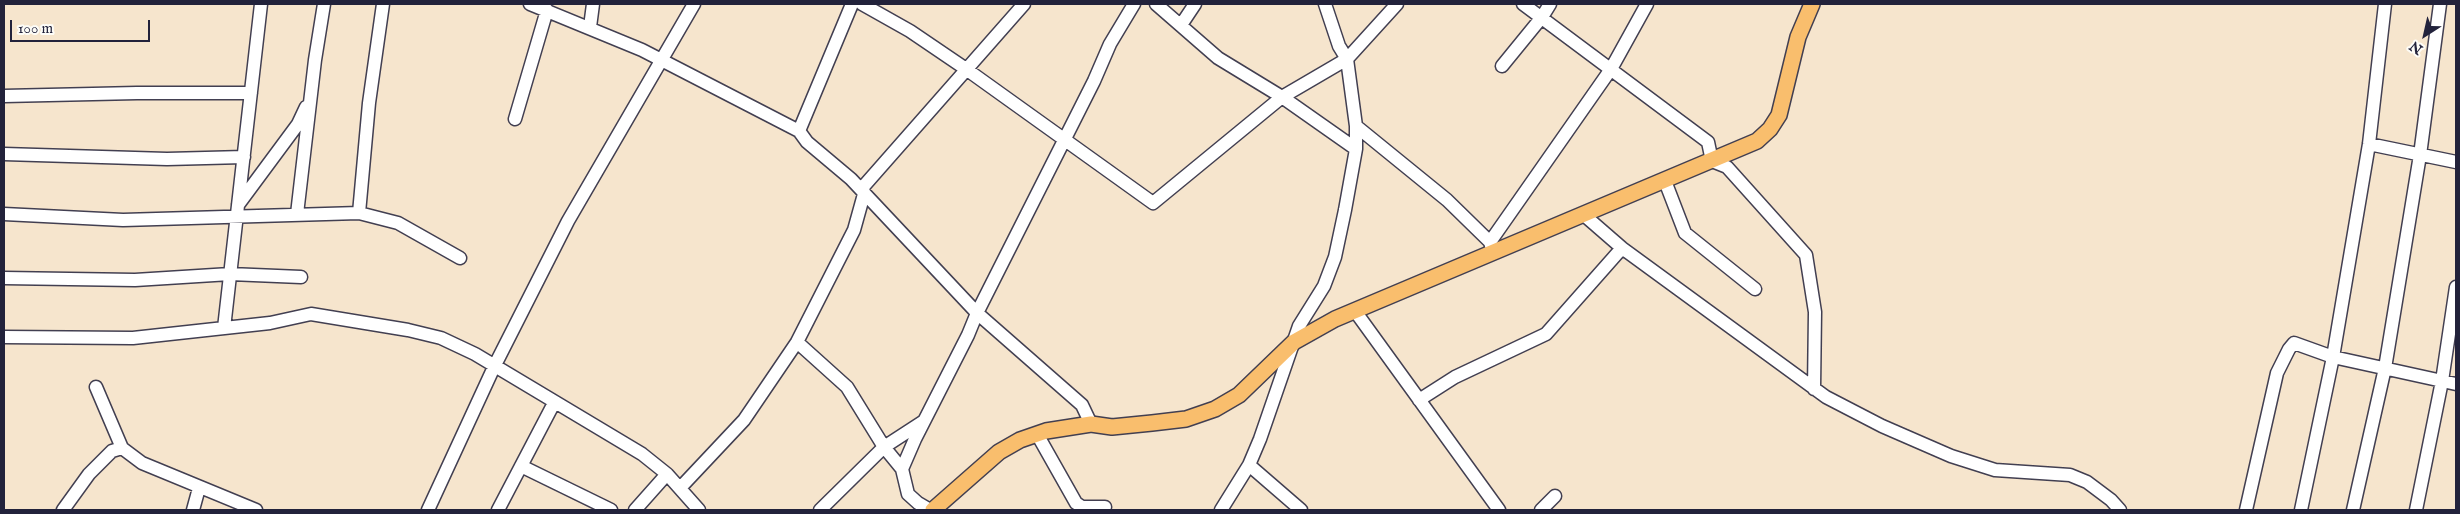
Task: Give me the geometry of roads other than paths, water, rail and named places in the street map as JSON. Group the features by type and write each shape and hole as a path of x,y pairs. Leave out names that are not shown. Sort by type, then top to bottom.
{"main road":[{"path":"932,510 999,452 1037,434 1091,424 1112,427 1152,423 1186,418 1215,409 1239,395 1294,342 1355,311 1492,247 1584,215 1757,141 1770,128 1779,115 1798,37 1812,4"}],"street":[{"path":"224,328 261,4"},
{"path":"297,214 310,100 324,4"},
{"path":"359,213 369,103 383,4"},
{"path":"530,4 590,27 661,59 799,132 864,194 977,313 1082,405 1091,424"},
{"path":"590,27 593,4"},
{"path":"428,510 494,367 568,221 694,4"},
{"path":"799,132 852,4"},
{"path":"862,4 910,31 966,69 1153,203 1282,97 1347,58 1397,4"},
{"path":"681,487 744,420 797,342 854,230 864,194 863,187 1024,4"},
{"path":"902,469 977,313 1094,81 1110,44 1134,4"},
{"path":"1156,4 1218,58 1282,97 1356,149"},
{"path":"1181,25 1195,4"},
{"path":"1221,510 1249,465 1299,326 1324,286 1335,257 1356,149 1356,126 1347,58 1339,46 1325,4"},
{"path":"1523,4 1708,142 1712,161 1727,167 1806,255 1815,312 1814,389"},
{"path":"1502,66 1542,17 1550,4"},
{"path":"1356,126 1447,200 1492,247 1611,68 1647,4"},
{"path":"2301,510 2333,357 2369,144 2385,4"},
{"path":"2353,510 2385,368 2420,154 2440,4"},
{"path":"515,119 547,10"},
{"path":"4,96 251,93"},
{"path":"237,211 298,124 310,100"},
{"path":"2369,144 2456,162"},
{"path":"4,154 167,159 244,157"},
{"path":"1665,181 1685,233 1755,289"},
{"path":"4,214 123,220 237,211 297,214 359,213 398,223 460,258"},
{"path":"1584,215 1622,248 1826,398 1882,426 1951,456 1995,470 2070,474 2087,482 2111,500 2120,510"},
{"path":"1419,400 1455,377 1546,334 1622,248"},
{"path":"4,278 136,280 230,274 301,277"},
{"path":"2416,510 2442,381 2456,287"},
{"path":"1355,311 1500,510"},
{"path":"4,337 133,338 270,323 311,314 348,319 441,338 475,354 642,454 681,487 699,510"},
{"path":"797,342 847,386 884,447 902,469 910,495 909,510"},
{"path":"2246,510 2276,373 2288,349 2294,343 2333,357 2456,384"},
{"path":"96,387 122,448 142,463 256,510"},
{"path":"498,510 554,403"},
{"path":"820,510 884,447 924,421"},
{"path":"1037,434 1076,503 1082,507 1105,507"},
{"path":"63,510 89,474 112,450 122,448"},
{"path":"1249,465 1301,510"},
{"path":"521,466 611,510"},
{"path":"635,510 667,474"},
{"path":"193,510 199,488"},
{"path":"910,495 918,503 932,510"},
{"path":"1541,510 1554,496"}]}
